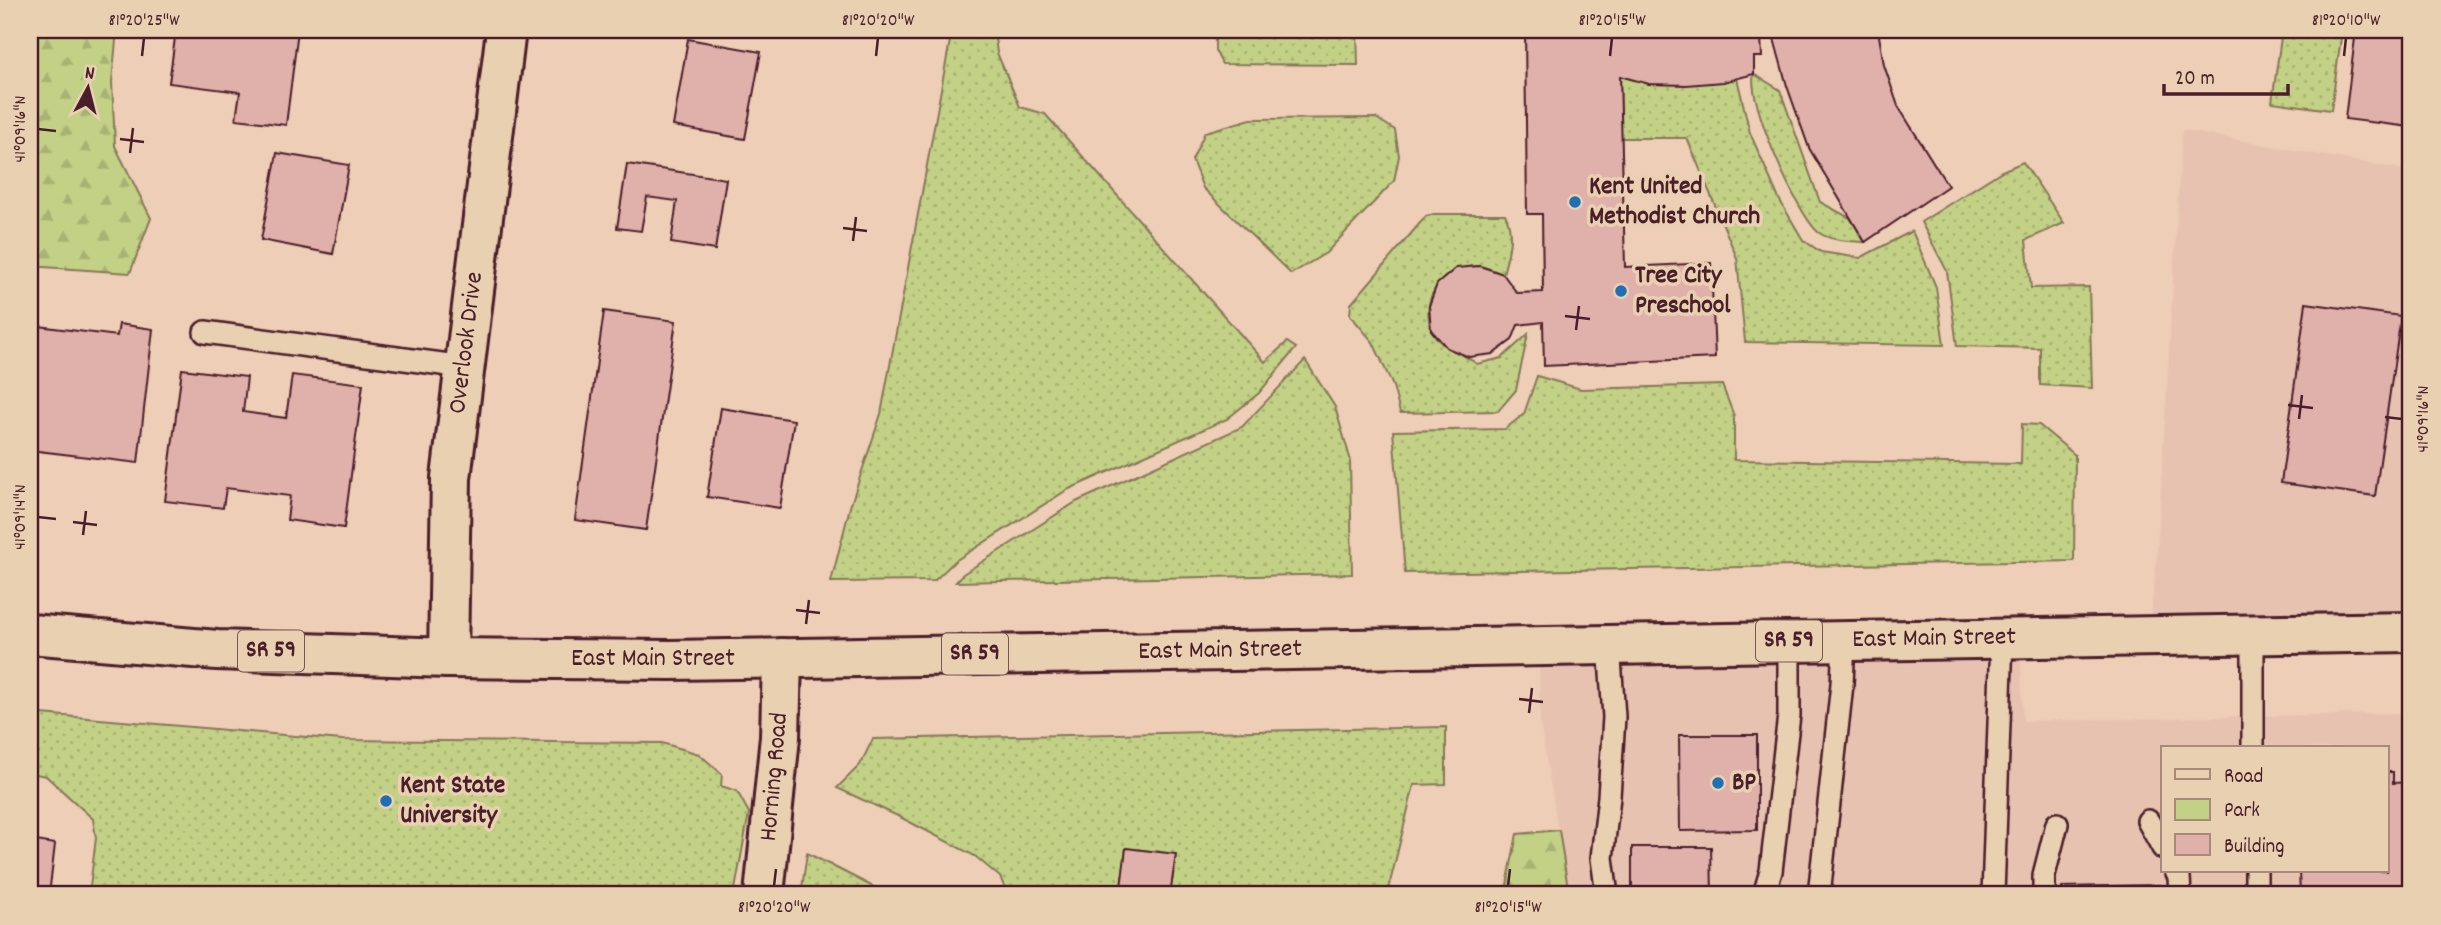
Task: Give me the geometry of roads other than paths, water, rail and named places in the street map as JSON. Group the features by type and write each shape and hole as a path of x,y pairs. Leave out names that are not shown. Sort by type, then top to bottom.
{"main road":[{"name":"Overlook Drive","path":"448,658 451,478 506,30"},
{"name":"East Main Street","path":"30,634 217,650 448,658 671,660 2411,632"},
{"name":"Horning Road","path":"764,895 780,737 782,658"}],"lane":[{"path":"205,331 464,368"},
{"path":"2253,634 2253,746"},
{"path":"1993,895 2002,638"},
{"path":"1819,895 1842,684 1844,640"},
{"path":"1764,895 1771,870 1789,715 1789,641"},
{"path":"1607,895 1602,858 1614,717 1609,644"},
{"path":"2148,821 2161,844"},
{"path":"2044,895 2045,875 2057,824"},
{"path":"2176,872 2179,895"},
{"path":"2256,872 2256,895"}],"place":[{"name":"Kent United Methodist Church","path":"1575,202"},
{"name":"Tree City Preschool","path":"1621,291"},
{"name":"BP","path":"1718,783"},
{"name":"Kent State University","path":"386,801"}]}
